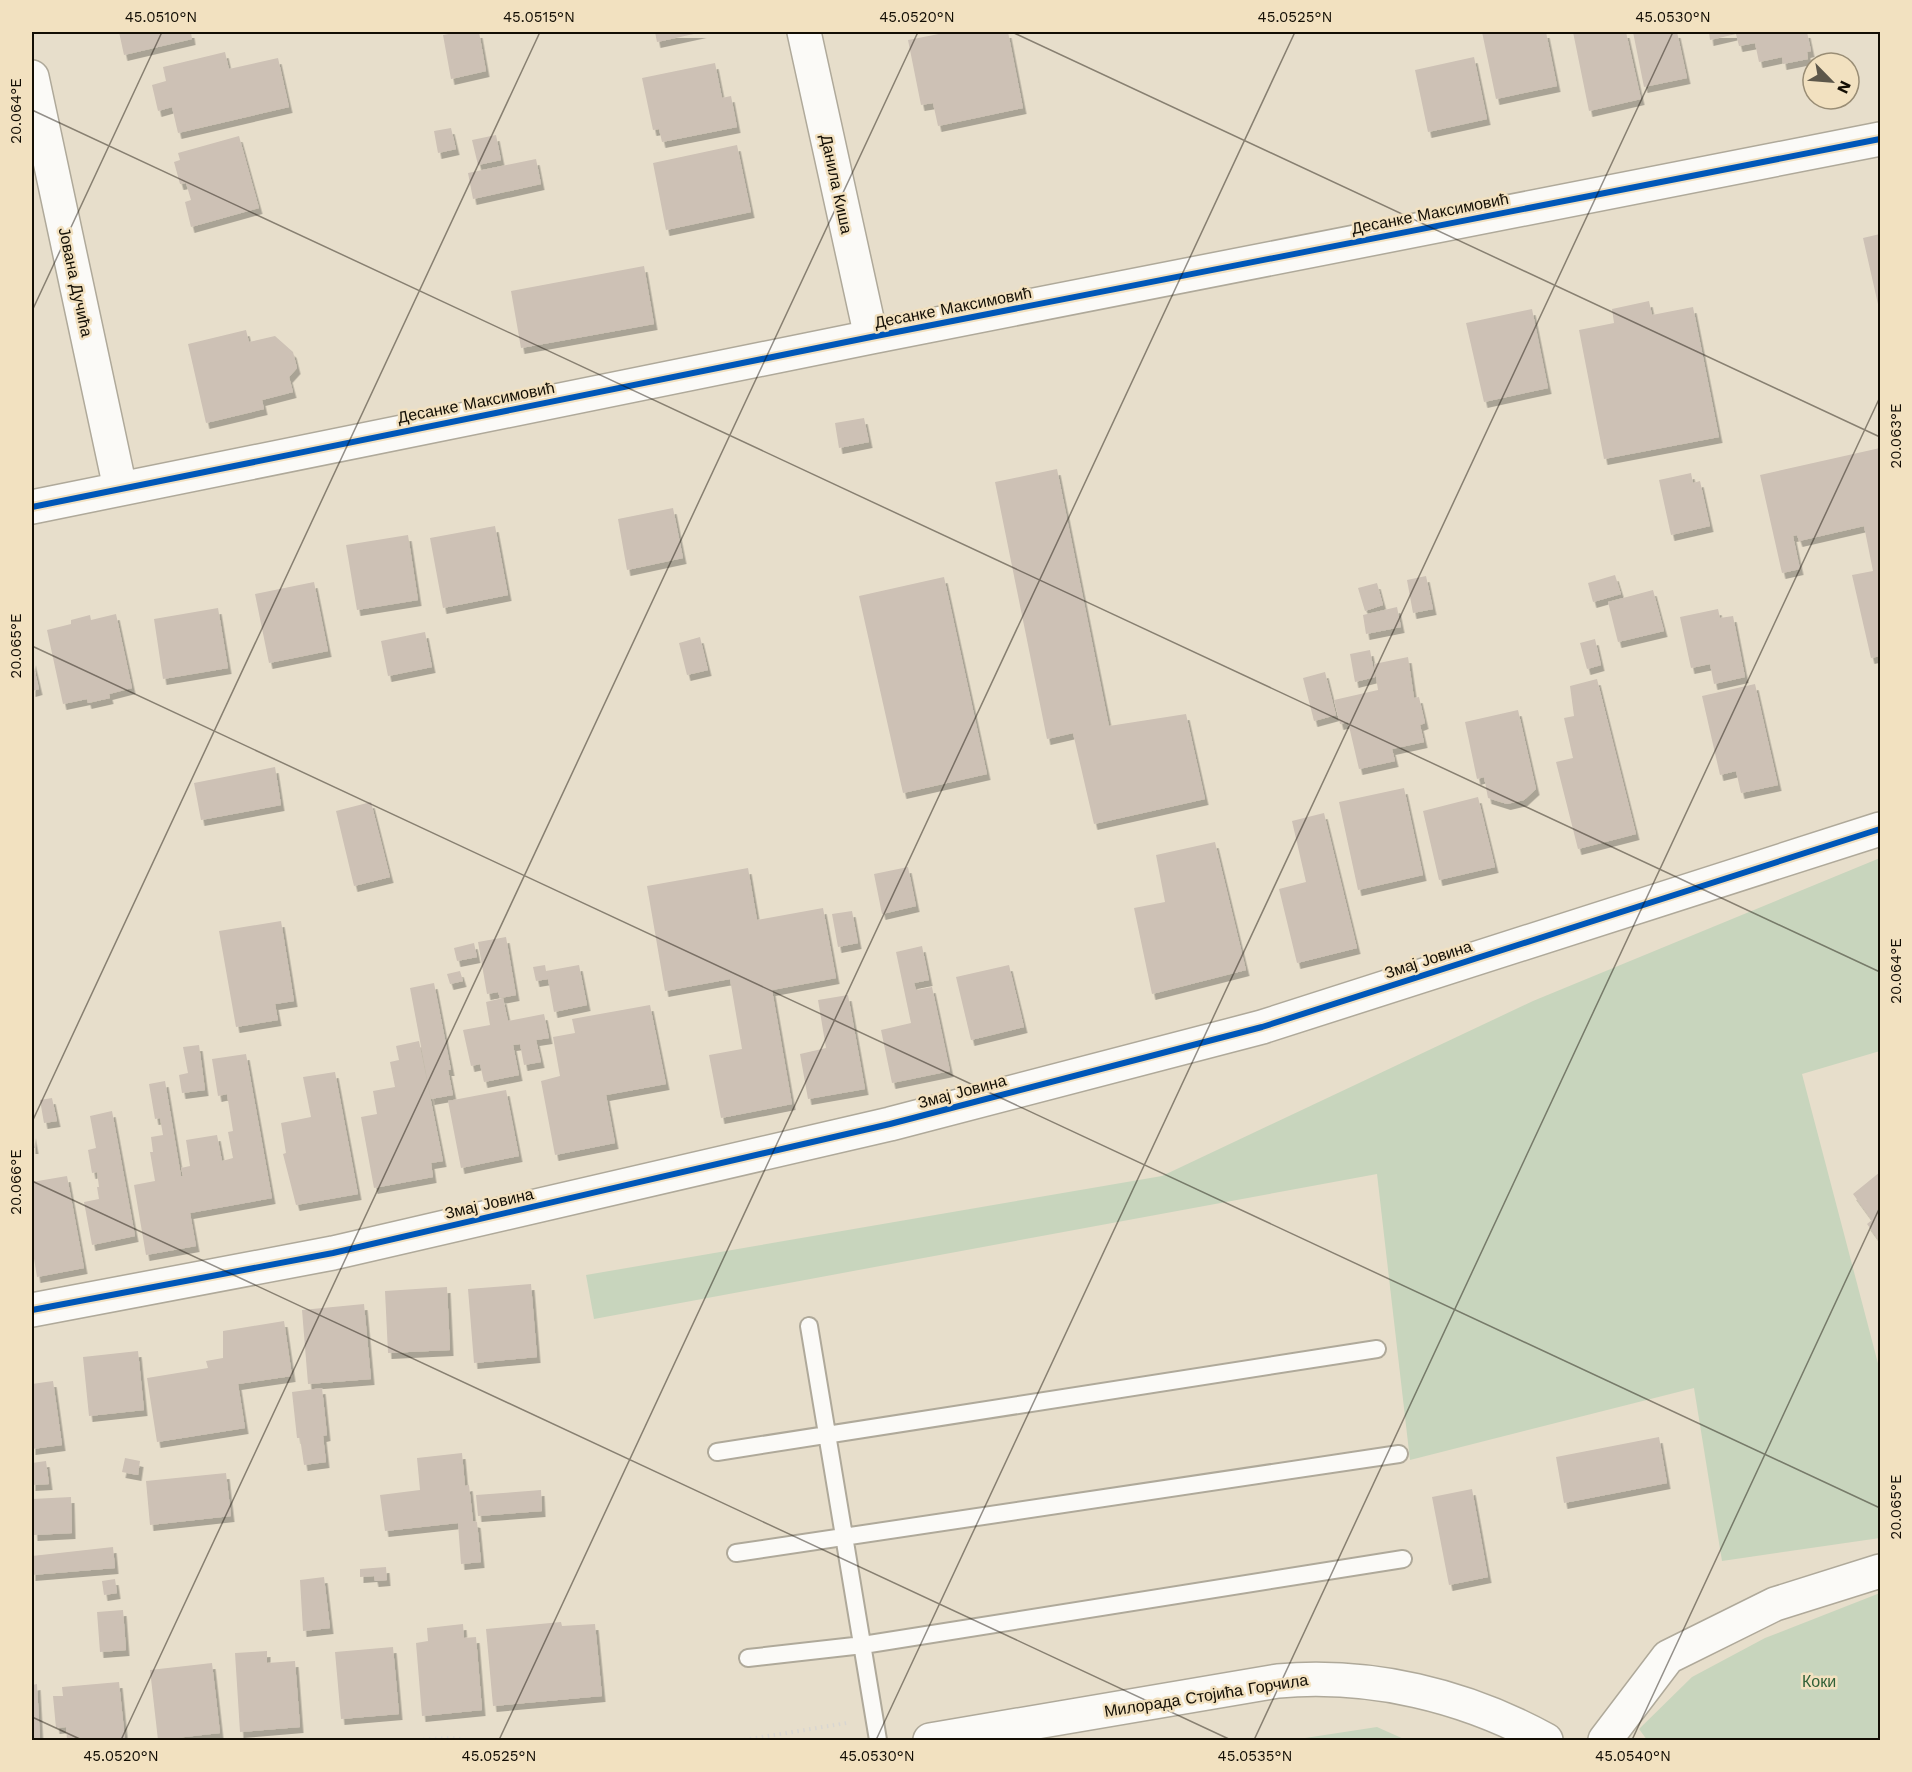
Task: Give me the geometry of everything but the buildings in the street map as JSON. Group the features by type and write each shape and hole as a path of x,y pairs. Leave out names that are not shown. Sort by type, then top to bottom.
{"street":[{"name":"Данила Киша","path":"804,32 870,337"},
{"name":"Јована Дучића","path":"32,77 120,488"},
{"name":"Десанке Максимовић","path":"32,507 870,337 1881,139"},
{"name":"Змај Јовина","path":"32,1310 333,1253 902,1121 1262,1027 1881,829"},
{"path":"1605,1740 1668,1657 1775,1604 1881,1571"},
{"name":"Милорада Стојића Горчила","path":"930,1740 1266,1683 1316,1678 1416,1689 1510,1721 1546,1740"}],"lane":[{"path":"810,1326 878,1740"},
{"path":"717,1452 1377,1349"},
{"path":"736,1553 1399,1454"},
{"path":"748,1658 862,1645 1403,1559"}],"path":[{"path":"417,1740 451,1738 466,1740"}],"green space":[{"path":"1880,858 1880,1051 1802,1074 1880,1371 1880,1538 1722,1561 1694,1388 1410,1460 1377,1174 594,1319 586,1275 1162,1176 1533,1001"},
{"name":"Коки","path":"1880,1593 1880,1740 1647,1740 1639,1729 1692,1677 1765,1638"},
{"path":"1377,1727 1406,1740 1292,1740"}],"cycle path":[{"path":"32,507 871,337 1880,139"},
{"path":"32,1310 333,1253 890,1124 1262,1027 1880,829"}]}
